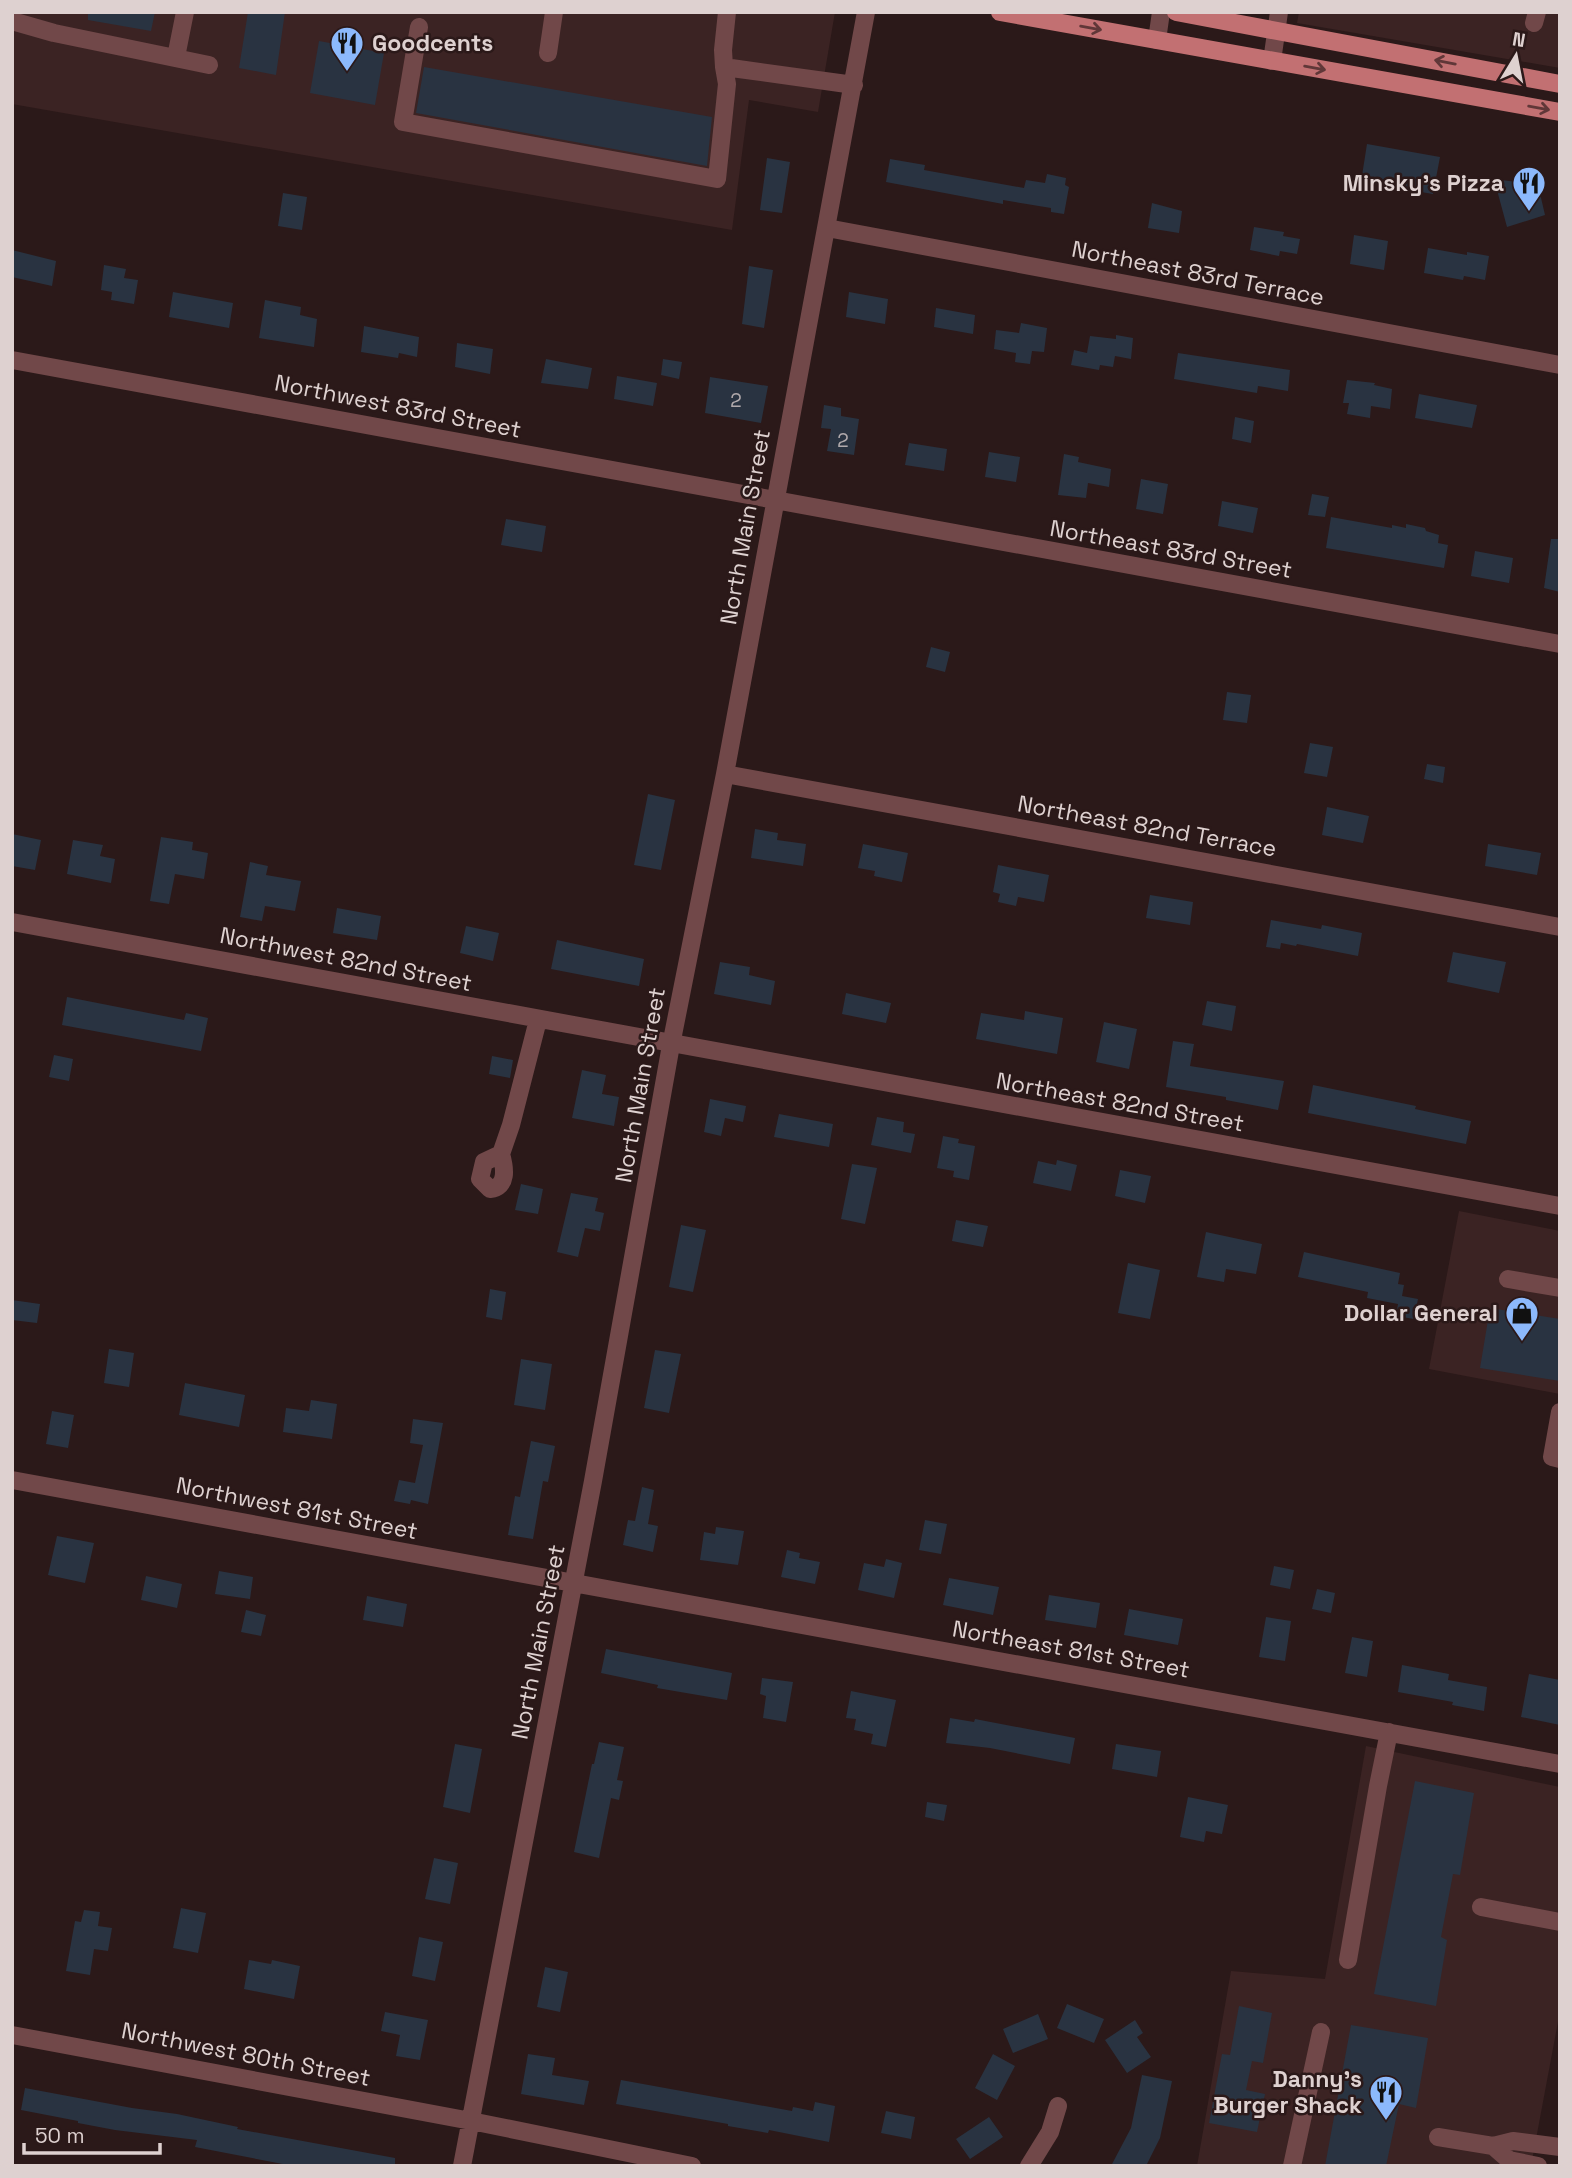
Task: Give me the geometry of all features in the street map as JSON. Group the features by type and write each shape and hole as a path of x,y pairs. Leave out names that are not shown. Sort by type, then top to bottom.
{"main road":[{"path":"1000,12 1560,112"},
{"path":"1176,12 1278,21 1560,84"}],"street":[{"path":"176,57 185,12"},
{"path":"548,53 554,12"},
{"path":"419,27 403,122 717,178 727,83 723,50 727,12"},
{"name":"North Main Street","path":"462,2166 574,1584 671,1045 725,774 866,12"},
{"path":"1157,40 1161,12"},
{"path":"12,21 54,33 209,65"},
{"path":"1272,61 1278,21"},
{"path":"723,66 853,85"},
{"name":"Northeast 83rd Terrace","path":"827,228 1558,370"},
{"name":"Northwest 83rd Street","path":"12,360 774,501"},
{"name":"Northeast 83rd Street","path":"774,501 1560,644"},
{"name":"Northeast 82nd Terrace","path":"725,774 1560,926"},
{"name":"Northwest 82nd Street","path":"12,922 671,1045"},
{"path":"500,1154 511,1125 538,1020"},
{"name":"Northeast 82nd Street","path":"671,1045 1560,1206"},
{"path":"1508,1279 1560,1288"},
{"path":"1556,1458 1560,1412"},
{"name":"Northwest 81st Street","path":"12,1480 574,1584"},
{"name":"Northeast 81st Street","path":"574,1584 1560,1764"},
{"path":"1348,1960 1390,1732"},
{"path":"1481,1907 1560,1923"},
{"path":"1292,2166 1321,2032"},
{"name":"Northwest 80th Street","path":"12,2035 471,2121 692,2166"},
{"path":"1029,2166 1050,2132 1058,2106"},
{"path":"1438,2137 1493,2146 1513,2141 1560,2147"},
{"path":"1493,2146 1509,2160 1538,2166"}],"shaded area":[{"path":"12,12 835,12 818,112 749,100 732,230 12,104"},
{"path":"1299,12 1560,12 1560,68 1297,23"},
{"path":"1459,1211 1560,1231 1560,1394 1429,1369"},
{"path":"1366,1746 1560,1787 1560,2011 1531,2166 1197,2166 1231,1971 1325,1979"}],"building":[{"path":"88,12 155,12 151,31 88,20"},
{"path":"248,12 285,12 276,75 239,68"},
{"name":"Goodcents","path":"319,41 384,53 375,105 310,93"},
{"path":"424,67 712,117 707,166 416,113"},
{"path":"1367,144 1440,157 1433,194 1361,182"},
{"path":"767,158 790,162 782,213 760,210"},
{"path":"890,159 925,165 924,170 1024,188 1026,180 1045,183 1047,174 1066,178 1065,185 1069,187 1064,214 1051,212 1051,208 1003,200 1003,204 886,182"},
{"path":"1494,179 1538,185 1545,215 1507,227"},
{"path":"283,193 307,197 302,230 278,226"},
{"path":"1152,203 1182,211 1179,233 1148,228"},
{"path":"1254,227 1284,232 1283,236 1300,239 1297,254 1280,251 1279,256 1250,250"},
{"path":"1354,235 1388,241 1384,270 1350,264"},
{"path":"1428,248 1489,256 1485,280 1464,276 1463,280 1424,273"},
{"path":"12,250 56,261 52,286 12,277"},
{"path":"104,265 126,269 124,278 138,280 134,304 111,300 112,292 101,290"},
{"path":"749,266 773,270 764,328 742,324"},
{"path":"173,292 233,303 229,328 169,317"},
{"path":"849,292 888,299 885,324 846,317"},
{"path":"265,300 301,307 300,315 317,319 314,347 259,338"},
{"path":"936,308 975,315 973,334 934,327"},
{"path":"1021,323 1047,328 1044,352 1032,351 1030,364 1015,362 1016,353 994,349 996,330 1019,333"},
{"path":"364,326 419,337 417,357 399,353 398,358 361,352"},
{"path":"1116,335 1133,338 1131,359 1115,356 1113,367 1100,365 1099,370 1071,365 1074,350 1087,353 1090,336 1116,339"},
{"path":"457,343 493,349 490,374 455,367"},
{"path":"1178,353 1290,370 1288,391 1258,386 1257,393 1174,379"},
{"path":"546,359 592,368 588,389 541,383"},
{"path":"663,359 682,362 679,379 661,375"},
{"path":"617,376 657,383 653,406 614,399"},
{"path":"710,377 768,386 761,423 705,413"},
{"path":"1347,380 1375,383 1374,385 1392,389 1390,409 1371,406 1370,418 1347,414 1349,403 1343,403"},
{"path":"1419,394 1477,405 1472,428 1415,418"},
{"path":"824,405 841,408 841,416 859,419 854,455 827,451 831,429 821,428"},
{"path":"1235,417 1254,421 1251,443 1232,439"},
{"path":"909,443 947,449 944,471 905,465"},
{"path":"989,452 1020,457 1016,482 985,477"},
{"path":"1064,454 1079,457 1078,462 1111,469 1109,487 1088,483 1086,498 1058,495"},
{"path":"1141,479 1168,484 1163,514 1136,509"},
{"path":"1312,494 1329,497 1325,517 1308,515"},
{"path":"1222,501 1258,508 1253,533 1218,526"},
{"path":"1331,517 1392,528 1392,525 1406,528 1406,524 1425,528 1426,531 1439,535 1438,543 1448,545 1444,568 1326,548"},
{"path":"506,519 546,526 542,552 501,545"},
{"path":"1551,539 1560,539 1560,592 1544,588"},
{"path":"1475,551 1513,558 1509,583 1471,576"},
{"path":"931,647 950,652 945,672 926,667"},
{"path":"1227,692 1251,695 1247,723 1223,720"},
{"path":"1310,743 1333,747 1327,777 1304,773"},
{"path":"1427,764 1445,767 1443,783 1424,779"},
{"path":"648,794 675,800 661,870 634,865"},
{"path":"1327,807 1369,816 1363,843 1322,835"},
{"path":"755,829 778,833 777,840 806,844 803,866 751,858"},
{"path":"12,834 41,840 35,870 12,866"},
{"path":"161,837 193,842 192,850 208,853 204,879 175,874 169,904 150,901"},
{"path":"73,840 103,845 100,856 115,859 111,883 67,874"},
{"path":"863,844 908,853 902,882 874,876 875,871 858,868"},
{"path":"1488,844 1541,853 1537,875 1485,866"},
{"path":"250,862 268,866 266,875 301,881 295,911 265,906 262,921 240,917"},
{"path":"998,865 1049,875 1044,902 1018,897 1016,906 998,902 1000,894 993,892"},
{"path":"1150,895 1193,902 1190,925 1146,918"},
{"path":"337,908 381,916 377,940 333,933"},
{"path":"1271,920 1321,929 1322,925 1362,933 1358,956 1297,944 1281,943 1280,949 1266,947"},
{"path":"466,926 499,933 493,961 460,953"},
{"path":"557,940 644,959 639,986 551,969"},
{"path":"1453,952 1506,962 1499,993 1447,982"},
{"path":"720,962 750,967 749,975 775,981 771,1005 714,994"},
{"path":"846,993 891,1003 886,1023 842,1014"},
{"path":"67,997 184,1020 186,1013 208,1018 201,1051 62,1025"},
{"path":"1207,1001 1236,1006 1232,1031 1202,1025"},
{"path":"1025,1011 1063,1018 1057,1054 976,1039 981,1013 1024,1020"},
{"path":"1104,1022 1137,1029 1129,1069 1096,1062"},
{"path":"1173,1041 1194,1044 1190,1066 1284,1081 1278,1110 1226,1100 1226,1097 1166,1087"},
{"path":"54,1055 73,1059 69,1081 49,1077"},
{"path":"492,1056 513,1060 510,1078 489,1074"},
{"path":"582,1070 606,1075 602,1094 619,1097 614,1126 572,1118"},
{"path":"1313,1085 1416,1106 1415,1109 1471,1121 1466,1144 1308,1113"},
{"path":"710,1099 746,1106 743,1122 725,1118 721,1136 704,1132"},
{"path":"779,1114 833,1124 829,1147 774,1137"},
{"path":"877,1117 904,1122 903,1132 915,1134 911,1153 871,1145"},
{"path":"943,1136 959,1139 958,1143 975,1146 969,1180 953,1177 954,1171 937,1168"},
{"path":"1057,1160 1077,1165 1071,1191 1033,1183 1038,1161 1056,1165"},
{"path":"852,1164 877,1168 865,1224 841,1219"},
{"path":"1120,1170 1151,1176 1145,1203 1115,1196"},
{"path":"521,1184 543,1189 538,1214 515,1210"},
{"path":"571,1193 598,1198 595,1211 604,1213 600,1231 585,1228 578,1257 557,1252"},
{"path":"956,1220 988,1226 983,1247 952,1241"},
{"path":"681,1225 706,1230 693,1292 669,1287"},
{"path":"1206,1232 1262,1244 1256,1274 1226,1269 1224,1282 1197,1277"},
{"path":"1304,1252 1400,1273 1398,1284 1404,1285 1402,1296 1418,1299 1414,1319 1396,1316 1398,1304 1367,1298 1368,1292 1298,1277"},
{"path":"1128,1263 1160,1270 1150,1319 1118,1313"},
{"path":"490,1289 506,1292 502,1320 486,1317"},
{"path":"12,1300 40,1304 37,1323 12,1320"},
{"name":"Dollar General","path":"1490,1308 1560,1319 1560,1381 1480,1368"},
{"path":"109,1349 134,1353 129,1387 104,1383"},
{"path":"655,1350 681,1354 669,1413 644,1408"},
{"path":"521,1359 552,1364 545,1410 514,1405"},
{"path":"185,1383 245,1395 239,1427 179,1415"},
{"path":"311,1400 337,1404 332,1439 283,1432 286,1408 309,1411"},
{"path":"52,1411 74,1415 68,1448 46,1444"},
{"path":"413,1419 443,1423 428,1504 411,1500 410,1504 394,1501 399,1480 415,1483 423,1445 410,1443"},
{"path":"531,1441 555,1446 548,1482 543,1481 533,1539 508,1535 515,1496 520,1497"},
{"path":"642,1487 654,1490 648,1524 658,1526 653,1552 623,1545 628,1520 635,1521"},
{"path":"925,1520 947,1524 941,1554 919,1550"},
{"path":"716,1527 744,1531 738,1565 700,1560 704,1532 715,1534"},
{"path":"57,1536 94,1543 85,1583 48,1575"},
{"path":"787,1550 800,1553 799,1558 820,1562 815,1584 781,1577"},
{"path":"886,1559 902,1563 894,1598 858,1590 864,1563 884,1567"},
{"path":"1274,1566 1294,1570 1290,1589 1270,1585"},
{"path":"219,1571 253,1577 250,1599 215,1594"},
{"path":"146,1576 182,1584 177,1608 141,1600"},
{"path":"949,1578 999,1587 993,1615 943,1605"},
{"path":"1317,1589 1335,1593 1331,1613 1312,1609"},
{"path":"1049,1595 1100,1603 1096,1628 1045,1620"},
{"path":"367,1596 407,1604 403,1627 363,1620"},
{"path":"1129,1609 1183,1619 1178,1645 1124,1635"},
{"path":"246,1610 266,1615 261,1636 241,1632"},
{"path":"1266,1617 1291,1621 1285,1661 1259,1657"},
{"path":"1352,1637 1373,1641 1367,1677 1345,1673"},
{"path":"606,1649 732,1673 727,1700 657,1688 658,1685 601,1673"},
{"path":"1402,1665 1449,1674 1448,1680 1487,1687 1484,1711 1452,1705 1453,1702 1398,1692"},
{"path":"1529,1674 1560,1680 1560,1725 1521,1717"},
{"path":"762,1678 793,1682 786,1722 763,1718 766,1696 760,1694"},
{"path":"851,1691 896,1700 886,1747 871,1744 873,1734 854,1730 856,1719 846,1718"},
{"path":"950,1718 974,1722 975,1719 1075,1738 1070,1764 990,1748 946,1743"},
{"path":"599,1742 624,1747 617,1780 623,1781 619,1800 611,1798 599,1858 574,1852"},
{"path":"455,1744 482,1749 470,1813 443,1807"},
{"path":"1116,1744 1161,1751 1157,1777 1112,1769"},
{"path":"1415,1781 1474,1793 1460,1875 1453,1874 1441,1937 1447,1940 1436,2006 1374,1994"},
{"path":"1188,1797 1228,1805 1222,1834 1206,1831 1204,1842 1180,1837"},
{"path":"927,1802 947,1805 944,1821 925,1817"},
{"path":"434,1858 458,1863 450,1904 425,1899"},
{"path":"181,1908 206,1913 198,1953 173,1948"},
{"path":"84,1910 100,1912 98,1926 112,1928 108,1951 94,1949 90,1975 66,1971 75,1921 81,1922"},
{"path":"419,1937 443,1942 435,1981 412,1976"},
{"path":"249,1960 271,1964 272,1960 300,1966 294,1999 244,1989"},
{"path":"545,1967 568,1972 560,2012 537,2007"},
{"path":"1067,2004 1104,2019 1094,2043 1057,2028"},
{"path":"1239,2006 1272,2013 1263,2063 1252,2061 1246,2090 1265,2094 1257,2132 1209,2123 1222,2054 1230,2055"},
{"path":"385,2012 428,2020 420,2060 396,2056 400,2035 381,2031"},
{"path":"1038,2014 1048,2039 1013,2053 1003,2029"},
{"path":"1135,2020 1143,2033 1137,2037 1151,2057 1127,2073 1105,2040"},
{"path":"1351,2025 1428,2038 1416,2108 1399,2104 1386,2166 1325,2166"},
{"path":"528,2054 555,2058 552,2075 589,2081 584,2105 521,2094"},
{"path":"993,2054 1015,2066 997,2100 975,2088"},
{"path":"1142,2075 1172,2081 1160,2138 1146,2166 1111,2166 1131,2128"},
{"path":"621,2080 792,2111 793,2107 813,2111 815,2102 835,2106 829,2142 616,2104"},
{"path":"25,2088 177,2114 238,2127 237,2129 395,2158 395,2166 293,2166 195,2147 197,2140 78,2123 21,2110"},
{"path":"886,2111 915,2117 911,2139 881,2133"},
{"path":"989,2117 1003,2137 970,2159 956,2139"}],"place":[{"name":"Goodcents","path":"347,73"},
{"name":"Minsky's Pizza","path":"1529,213"},
{"name":"Dollar General","path":"1522,1343"},
{"name":"Danny's Burger Shack","path":"1386,2122"}]}
